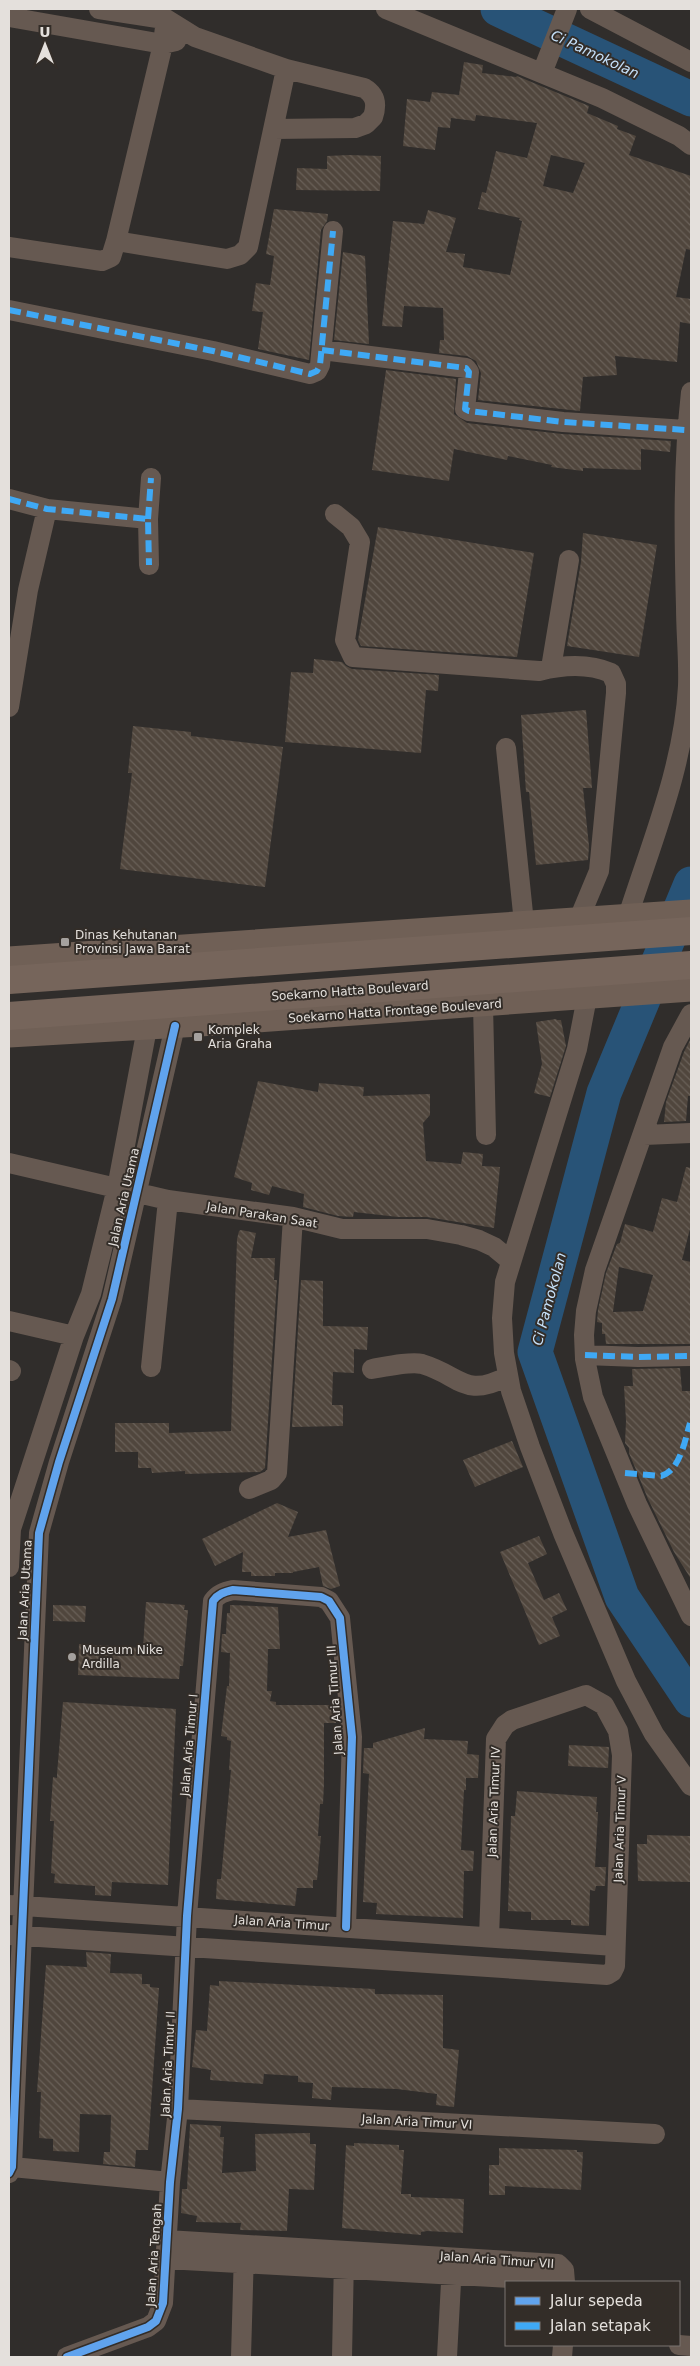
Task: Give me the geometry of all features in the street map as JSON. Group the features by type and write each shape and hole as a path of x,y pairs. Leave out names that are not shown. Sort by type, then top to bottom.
{"highway":[{"path":"9,980 157,969 636,922 690,922"},
{"path":"169,1015 150,998 144,988 147,976 188,947"},
{"name":"Soekarno Hatta Boulevard","path":"9,1016 98,1010 169,1015 625,970 688,973"},
{"path":"72,1031 108,1001 111,990 104,979 94,974"}],"main road":[{"path":"9,959 579,919 636,922"},
{"name":"Soekarno Hatta Frontage Boulevard","path":"9,1035 147,1028 169,1015 483,1005 666,992 688,973"}],"street":[{"path":"100,9 158,14 195,37 286,69 364,88 373,95 375,112 370,121 355,128 274,129"},
{"path":"386,9 602,98 679,136 691,145"},
{"path":"542,73 567,9"},
{"path":"590,9 691,62"},
{"path":"9,247 102,261 111,257 163,44 158,14"},
{"path":"9,17 163,44 195,37"},
{"path":"116,240 227,259 240,256 248,247 286,69"},
{"path":"9,310 213,351 306,374 313,373 318,368 322,350 333,231"},
{"path":"322,350 466,368 469,372 465,409 469,411 563,422 686,430"},
{"path":"636,922 681,745 688,686 684,487 686,430 691,392"},
{"path":"148,565 148,519 152,478"},
{"path":"9,499 47,508 148,519"},
{"path":"9,707 28,590 47,508"},
{"path":"335,514 351,527 360,542 345,640 352,657 539,670 563,665 603,670 611,673 616,684 599,871 579,919"},
{"path":"551,668 569,560"},
{"path":"506,748 524,923"},
{"path":"597,996 577,1049 510,1261 505,1282 502,1318 504,1353 508,1376 530,1447 563,1533 626,1681 654,1734 691,1786"},
{"path":"483,1005 486,1135"},
{"path":"691,1014 673,1047 644,1135 595,1270 586,1312 585,1355 593,1397 638,1504 691,1616"},
{"name":"Jalan Aria Utama","path":"10,2170 15,1906 39,1533 58,1462 112,1299 137,1192 169,1015"},
{"name":"Jalan Aria Utama","path":"9,1566 11,1528 74,1336 91,1294 118,1188 147,1028"},
{"path":"644,1135 691,1133"},
{"name":"Jalan Parakan Saat","path":"9,1163 168,1200 293,1217 342,1229 427,1229 461,1235 494,1247 510,1261"},
{"path":"152,1367 168,1200"},
{"path":"249,1489 271,1480 277,1472 293,1217"},
{"path":"91,1294 112,1299"},
{"path":"9,1321 74,1336"},
{"path":"585,1355 638,1358 691,1356"},
{"path":"372,1370 421,1363 472,1387 490,1385 508,1376"},
{"path":"11,1528 39,1533"},
{"name":"Jalan Aria Timur I","path":"187,1916 213,1602 218,1595 233,1590"},
{"name":"Jalan Aria Timur III","path":"233,1590 321,1597 329,1601 340,1618 352,1737 346,1927"},
{"name":"Jalan Aria Timur IV","path":"488,1938 496,1738 505,1725 512,1720 586,1695"},
{"name":"Jalan Aria Timur V","path":"408,1962 607,1975 614,1970 622,1755 618,1731 604,1704 586,1695"},
{"name":"Jalan Aria Timur","path":"15,1906 615,1946"},
{"name":"Jalan Aria Timur II","path":"170,2182 178,2109 187,1916"},
{"path":"14,1936 408,1962 411,1932"},
{"name":"Jalan Aria Timur VI","path":"178,2109 655,2134"},
{"path":"10,2170 170,2182"},
{"name":"Jalan Aria Tengah","path":"67,2357 148,2327 156,2322 163,2303 170,2182"},
{"path":"241,2357 244,2244"},
{"name":"Jalan Aria Timur VII","path":"167,2249 244,2244 344,2260 452,2267 557,2281"},
{"name":"Jalan Aria Timur VII","path":"167,2249 244,2264 344,2260"},
{"path":"342,2357 344,2260"},
{"path":"447,2357 452,2267"}],"building":[{"path":"464,62 483,65 482,73 517,76 589,106 587,113 618,126 617,129 636,136 629,155 691,176 691,250 686,249 676,297 691,299 691,324 680,322 677,362 615,356 617,375 583,377 580,411 478,400 481,373 476,361 467,356 439,353 440,340 444,340 443,308 404,306 402,327 382,326 393,221 424,224 428,210 456,218 446,252 465,254 463,267 510,275 522,221 519,220 520,218 478,209 482,192 486,193 496,151 527,158 537,123 476,115 475,121 451,118 450,128 438,127 435,150 403,146 407,99 430,102 432,92 459,95","holes":["551,155 585,163 573,193 543,186"]},
{"path":"327,156 381,156 380,191 296,190 297,168 327,169"},
{"path":"274,209 328,214 327,221 321,230 309,360 258,349 263,312 252,311 256,283 270,285 274,256 266,254"},
{"path":"343,252 365,256 369,344 334,340"},
{"path":"386,370 456,379 454,414 467,423 562,434 671,441 670,452 641,449 641,470 583,468 583,471 551,467 552,465 508,456 507,460 454,449 449,481 372,470"},
{"path":"378,527 534,553 517,657 361,646 358,640"},
{"path":"583,533 657,545 639,657 567,646 581,562"},
{"path":"314,659 342,662 352,669 439,675 438,691 426,690 421,753 285,742 291,672 313,673"},
{"path":"586,710 592,788 583,788 589,846 588,860 536,865 529,792 526,792 521,715"},
{"path":"133,726 191,732 191,736 283,747 265,887 120,869 132,773 128,773"},
{"path":"561,1020 566,1046 550,1097 534,1093 542,1064 536,1022"},
{"path":"691,1038 691,1096 688,1096 686,1121 664,1122 666,1102"},
{"path":"258,1081 318,1092 319,1083 364,1087 363,1096 430,1094 430,1115 423,1123 426,1161 461,1164 463,1152 483,1154 482,1166 500,1167 494,1228 427,1217 398,1217 354,1212 353,1217 338,1216 303,1207 304,1194 272,1186 269,1195 251,1190 252,1183 234,1177"},
{"path":"686,1167 691,1168 691,1225 682,1260 691,1262 691,1344 606,1344 605,1334 602,1334 602,1323 597,1322 598,1310 606,1273 617,1244 620,1243 625,1224 653,1232 662,1198 677,1202","holes":["619,1267 653,1275 643,1311 613,1312"]},
{"path":"241,1230 256,1233 251,1258 275,1258 274,1280 277,1280 265,1468 260,1472 185,1474 185,1471 152,1473 151,1468 138,1468 138,1452 115,1452 115,1423 169,1423 169,1433 231,1431 237,1239"},
{"path":"301,1280 323,1281 323,1326 368,1327 367,1350 354,1349 354,1373 333,1372 332,1405 343,1405 343,1426 292,1427"},
{"path":"680,1368 682,1391 691,1391 691,1579 674,1552 648,1499 629,1453 629,1448 625,1443 624,1386 633,1386 632,1369"},
{"path":"512,1441 523,1467 475,1487 463,1460"},
{"path":"277,1503 298,1512 288,1537 326,1530 340,1586 331,1589 323,1586 319,1567 293,1573 275,1573 275,1576 251,1576 251,1572 242,1572 243,1552 215,1566 202,1539"},
{"path":"539,1536 547,1554 528,1563 544,1600 559,1593 567,1610 552,1617 560,1636 539,1645 500,1552"},
{"path":"146,1602 185,1605 184,1610 188,1610 183,1666 180,1666 179,1679 78,1675 79,1644 143,1648"},
{"path":"53,1605 86,1606 85,1622 53,1621"},
{"path":"230,1605 278,1607 280,1649 268,1649 267,1691 272,1691 270,1701 276,1702 276,1705 336,1705 336,1723 324,1723 324,1784 323,1804 320,1804 318,1836 321,1836 317,1880 313,1880 313,1888 297,1888 295,1906 216,1899 217,1879 221,1879 231,1770 229,1770 231,1741 227,1740 227,1737 221,1736 227,1686 229,1686 230,1653 221,1652 222,1634 226,1634 227,1613 230,1613"},
{"path":"63,1702 176,1709 168,1885 112,1882 111,1896 95,1895 95,1886 54,1883 55,1874 51,1873 54,1821 50,1821 53,1777 57,1778"},
{"path":"425,1728 424,1739 468,1741 467,1754 479,1755 478,1778 466,1778 466,1790 464,1790 461,1850 474,1851 473,1871 464,1871 463,1918 376,1914 377,1903 363,1902 369,1774 363,1773 364,1748 373,1748 373,1743"},
{"path":"569,1745 609,1747 608,1768 568,1766"},
{"path":"517,1791 597,1797 595,1867 606,1867 605,1886 596,1886 595,1891 590,1890 589,1926 571,1925 571,1920 531,1920 531,1912 508,1911 511,1816 515,1816"},
{"path":"647,1835 691,1836 691,1882 638,1881 637,1844 647,1844"},
{"path":"86,1952 111,1954 110,1973 142,1974 142,1984 150,1984 150,1987 159,1988 148,2150 136,2150 135,2167 103,2164 104,2152 110,2152 111,2115 80,2114 79,2152 53,2151 53,2139 39,2138 41,2092 37,2092 46,1965 87,1967"},
{"path":"219,1981 375,1989 375,1994 443,1995 443,2048 459,2050 454,2107 436,2105 437,2094 397,2089 332,2087 331,2100 312,2098 313,2083 298,2082 298,2076 264,2074 263,2084 210,2080 211,2070 192,2067 196,2030 207,2031 210,1985 219,1986"},
{"path":"190,2124 221,2126 220,2137 224,2137 222,2173 256,2171 255,2134 310,2133 310,2144 316,2144 314,2190 289,2189 287,2231 240,2230 241,2223 196,2222 197,2216 181,2213 182,2189 187,2189"},
{"path":"354,2143 399,2145 399,2150 404,2150 401,2194 411,2194 411,2197 464,2199 463,2233 427,2231 421,2232 421,2235 342,2228 346,2145 354,2146"},
{"path":"499,2148 577,2150 577,2152 583,2152 581,2190 505,2186 505,2195 489,2195 489,2165 499,2165"}],"waterway":[{"name":"Ci Pamokolan","path":"498,9 691,99"},
{"name":"Ci Pamokolan","path":"691,884 604,1093 535,1352 622,1597 691,1700"}],"marked path":[{"path":"9,310 213,351 310,374 317,371 320,365 333,231"},
{"path":"322,350 466,368 469,372 465,409 469,411 563,422 686,430"},
{"path":"148,519 151,478"},
{"path":"9,499 47,509 148,519 149,565"},
{"path":"585,1355 691,1356"},
{"path":"625,1473 661,1476 667,1473 673,1468 681,1454 690,1423"}],"cycle path":[{"path":"9,2173 12,2167 39,1533 59,1462 112,1299 175,1026"},
{"path":"67,2357 148,2327 156,2321 163,2303 170,2182 178,2109 187,1916 213,1601 224,1593 233,1590 321,1597 329,1601 340,1618 352,1737 346,1927"}],"place":[{"name":"Dinas Kehutanan Provinsi Jawa Barat","path":"65,942"},
{"name":"Komplek Aria Graha","path":"198,1037"},
{"name":"Museum Nike Ardilla","path":"72,1657"}]}
